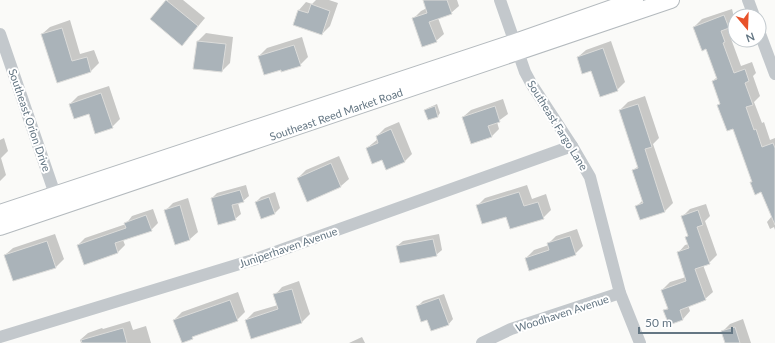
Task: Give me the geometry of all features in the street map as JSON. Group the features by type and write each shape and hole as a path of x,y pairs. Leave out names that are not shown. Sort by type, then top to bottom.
{"main road":[{"name":"Southeast Reed Market Road","path":"517,47 635,0"},
{"name":"Southeast Reed Market Road","path":"0,213 57,200 517,47 671,0"},
{"name":"Southeast Reed Market Road","path":"0,227 57,200"}],"street":[{"name":"Southeast Fargo Lane","path":"500,0 532,85 572,146 590,177 620,293 640,343"},
{"name":"Southeast Orion Drive","path":"0,34 57,200"},
{"path":"765,48 774,71"},
{"name":"Juniperhaven Avenue","path":"0,337 256,259 572,146"},
{"name":"Woodhaven Avenue","path":"482,343 511,329 620,293"}],"building":[{"path":"166,0 198,26 182,46 150,19"},
{"path":"423,0 447,0 452,14 429,22 437,42 422,47 412,18 427,13"},
{"path":"311,4 330,11 322,35 293,25 298,10 308,13"},
{"path":"724,15 727,23 727,29 721,31 725,42 723,43 734,73 745,69 749,81 745,83 753,105 746,107 754,130 756,129 762,147 773,143 775,148 775,225 761,192 755,195 750,182 752,182 733,129 727,131 717,105 720,104 712,81 717,79 706,49 702,51 693,27"},
{"path":"62,28 72,61 87,57 91,72 57,83 41,34"},
{"path":"197,41 226,44 222,72 193,69"},
{"path":"294,45 301,66 264,75 258,56"},
{"path":"603,48 618,91 600,97 591,71 582,74 577,57"},
{"path":"101,93 113,128 95,134 89,114 74,119 69,104"},
{"path":"638,104 652,147 645,149 665,212 640,220 635,206 643,203 632,170 638,168 619,110"},
{"path":"435,106 438,117 428,120 424,110"},
{"path":"495,106 500,122 488,126 492,137 471,144 462,117"},
{"path":"391,129 405,162 386,170 382,160 372,164 366,148 378,143 376,136"},
{"path":"331,163 341,187 307,202 297,178"},
{"path":"240,190 244,202 232,205 236,220 218,225 211,198"},
{"path":"519,192 524,206 538,202 544,219 510,229 506,217 482,224 476,205"},
{"path":"269,197 275,214 261,219 255,202"},
{"path":"180,205 190,240 175,245 164,210"},
{"path":"698,210 703,225 697,227 710,264 695,269 706,300 680,310 683,320 669,325 663,310 668,309 661,290 686,281 677,252 689,248 685,237 688,236 681,216"},
{"path":"146,215 152,231 115,243 118,253 84,265 77,245 126,228 124,223"},
{"path":"570,236 576,255 529,271 525,258 549,250 547,243"},
{"path":"433,239 437,256 400,263 396,246"},
{"path":"47,241 56,268 13,281 4,255"},
{"path":"292,289 302,323 251,339 245,320 278,309 273,294"},
{"path":"439,298 449,325 431,331 427,320 421,322 416,306"},
{"path":"230,300 238,321 192,337 193,339 182,343 173,320"},
{"path":"735,327 740,343 725,343 721,331"},
{"path":"123,328 127,343 82,343 81,340"}]}
